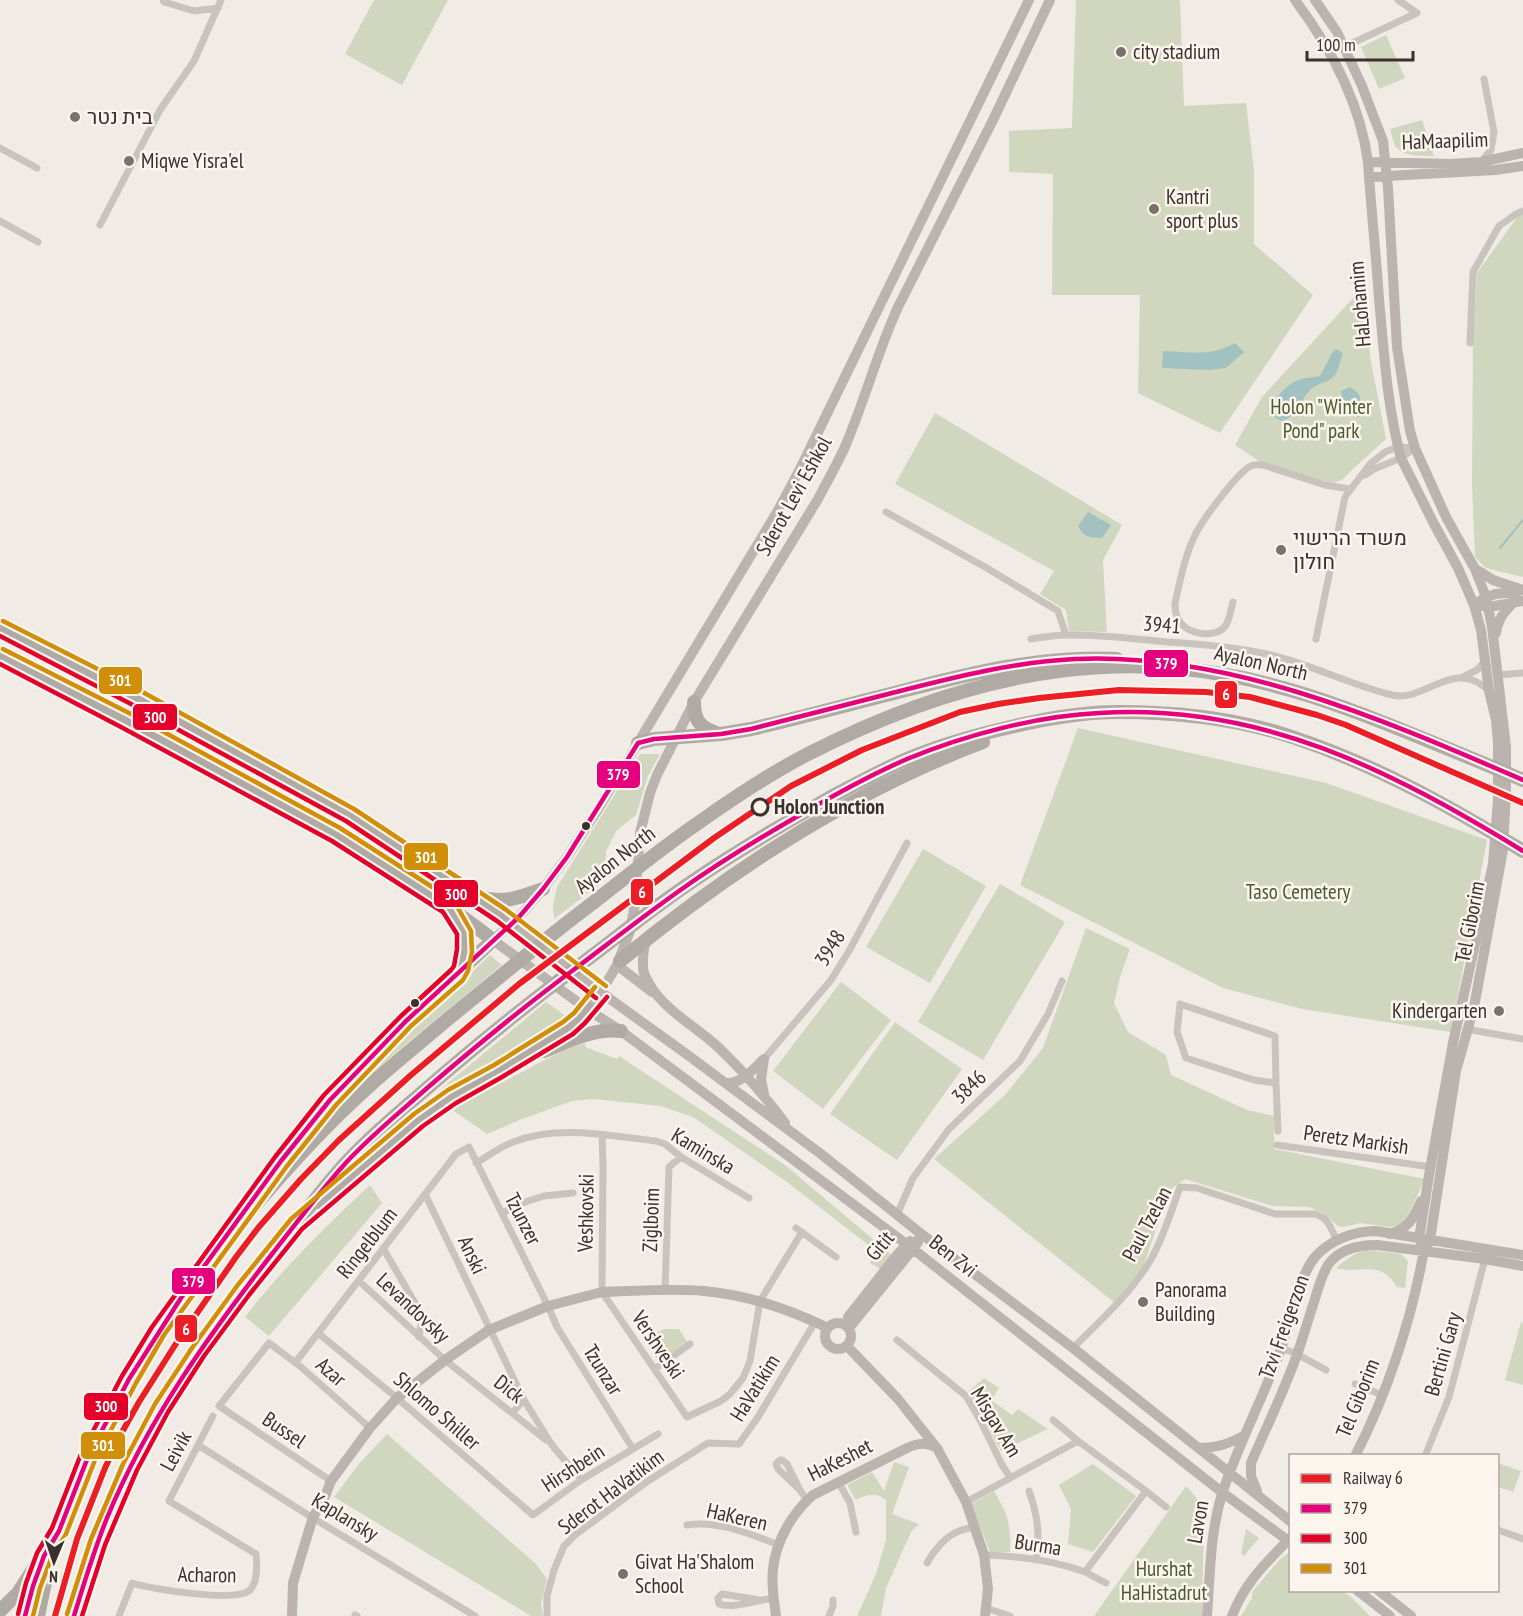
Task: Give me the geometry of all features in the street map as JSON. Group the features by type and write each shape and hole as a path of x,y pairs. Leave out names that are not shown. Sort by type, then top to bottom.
{"highway":[{"path":"0,628 135,697 350,815 512,923"},
{"path":"0,656 125,720 336,835 449,907 493,940 406,1021 330,1100 281,1161 218,1248"},
{"path":"638,743 654,739 721,734 765,726 962,675 1040,662 1076,659 1148,660 1223,674"},
{"name":"Ayalon North","path":"38,1616 59,1531 88,1457 129,1379 181,1298 218,1248 294,1161 369,1086 506,971 696,824 806,755 854,731 954,694 1021,677 1068,670 1153,667 1223,674 1304,694 1340,705 1523,779"},
{"path":"694,702 698,722 705,728 721,734"},
{"path":"619,963 698,901 765,854 821,819 901,776 994,738 1044,725 1116,712"},
{"path":"74,1616 98,1542 130,1467 162,1408 198,1352 243,1290 343,1166 368,1141 483,1041 665,901 793,818 856,784 908,758 981,734 1031,722 1073,715 1116,712 1210,719 1262,728 1293,737 1362,764 1441,802 1523,850"},
{"path":"475,897 495,901 512,900 543,889"},
{"path":"449,907 462,926 466,940 465,957 457,975"},
{"path":"297,1224 418,1120 452,1097 568,1028 587,1009"},
{"path":"498,1071 595,1032 621,1031"},
{"path":"0,1611 18,1593 59,1531"},
{"path":"25,1616 44,1556 59,1531"}],"main road":[{"name":"Sderot Levi Eshkol","path":"493,940 543,889 571,851 788,493 1029,0"},
{"name":"Sderot Levi Eshkol","path":"587,1009 619,963 630,931 635,904 638,851 644,814 653,782 694,702 833,471 849,436 898,307 1050,0"},
{"name":"HaLohamim","path":"1295,0 1325,43 1350,91 1364,138 1389,401 1400,452 1474,605"},
{"name":"HaLohamim","path":"1315,0 1337,32 1362,86 1383,141 1389,202 1397,347 1410,431 1415,448 1446,517 1476,569 1488,602"},
{"path":"1383,141 1393,153 1411,163"},
{"name":"HaMaapilim","path":"1368,162 1450,165 1481,162 1523,153"},
{"name":"HaMaapilim","path":"1369,177 1495,170 1523,166"},
{"path":"1389,202 1396,184 1415,175"},
{"path":"1476,569 1493,580 1523,591"},
{"path":"1488,602 1496,594 1523,591"},
{"path":"1474,605 1488,602 1519,602"},
{"name":"Tel Giborim","path":"1356,1454 1382,1395 1405,1328 1424,1250 1430,1171 1453,1043 1474,1007 1499,848 1506,801 1497,675 1488,602"},
{"path":"1493,645 1499,619 1519,602"},
{"name":"Tel Giborim","path":"1474,605 1481,630 1489,691 1502,745"},
{"name":"Ben Zvi","path":"512,923 601,992 795,1135 1072,1348 1289,1520"},
{"name":"Ben Zvi","path":"493,940 621,1031 910,1247 1222,1493 1289,1539"},
{"path":"645,941 644,972 659,998"},
{"path":"619,963 716,1045 766,1097 795,1135"},
{"name":"Tel Giborim","path":"1424,1239 1463,1043 1463,1028"},
{"path":"726,1083 737,1082 764,1059"},
{"path":"764,1059 761,1079 766,1097"},
{"path":"1390,1234 1404,1228 1413,1217 1421,1203 1430,1171"},
{"name":"Tzvi Freigerzon","path":"1231,1472 1281,1348 1308,1268 1325,1248 1364,1231 1376,1231 1523,1255"},
{"name":"Gitit","path":"846,1326 897,1255 910,1247 920,1233"},
{"name":"Tzvi Freigerzon","path":"1260,1496 1252,1482 1250,1467 1297,1354 1319,1284 1334,1259 1342,1253 1365,1245 1377,1245 1523,1266"},
{"path":"292,1616 293,1583 313,1517 331,1481 370,1428 397,1398 445,1360 489,1330 548,1306 602,1292 665,1290 705,1291 760,1301 828,1328"},
{"path":"835,1323 846,1326 852,1335 847,1346 835,1348 828,1344 825,1336 828,1328 835,1323"},
{"path":"847,1346 880,1379 937,1448 966,1502 984,1555 987,1575 986,1612"},
{"path":"906,1410 913,1428 907,1448"},
{"path":"1199,1448 1224,1445 1245,1435"},
{"name":"HaKeshet","path":"776,1616 773,1567 778,1545 786,1528 807,1500 914,1445 926,1443 937,1448"},
{"name":"Lavon","path":"1207,1616 1213,1537 1222,1493 1231,1472"},
{"path":"1232,1616 1244,1590 1259,1571 1289,1541"},
{"path":"1360,1592 1390,1616"},
{"path":"1381,1592 1411,1616"}],"street":[{"path":"163,0 194,12 218,8"},
{"path":"100,225 160,110 194,61 221,0"},
{"path":"1344,47 1417,13 1398,0"},
{"path":"1481,162 1491,150 1494,132 1484,80"},
{"path":"0,148 37,168"},
{"path":"1470,343 1473,272 1499,226 1523,211"},
{"path":"0,221 38,242"},
{"path":"1316,639 1345,497 1371,464 1384,452 1400,452 1415,448"},
{"path":"1358,480 1400,452"},
{"path":"1233,602 1226,626 1218,632 1198,633 1188,629 1180,623 1175,611 1184,567 1196,533 1227,490 1249,467 1263,465 1325,485 1350,489"},
{"path":"886,512 1058,611 1066,635"},
{"name":"3941","path":"1031,639 1066,635 1095,636 1189,643 1262,653 1377,691 1401,696 1409,695 1444,680 1472,674 1486,659"},
{"path":"1497,675 1523,673"},
{"path":"1461,678 1479,682 1489,691"},
{"name":"3948","path":"764,1059 831,980 907,843"},
{"name":"3846","path":"897,1215 913,1178 949,1129 1020,1061 1048,1014 1062,981"},
{"path":"1276,1083 1254,1080 1185,1058 1177,1032 1180,1004 1275,1036 1278,1131"},
{"path":"1463,1028 1523,1038"},
{"name":"Kaminska","path":"476,1163 511,1143 558,1132 578,1132 656,1141 665,1144 749,1197"},
{"name":"Veshkovski","path":"602,1135 602,1292"},
{"name":"Peretz Markish","path":"1277,1145 1430,1171"},
{"name":"Tzunzer","path":"469,1147 548,1306"},
{"name":"Ringelblum","path":"295,1363 456,1154 469,1147"},
{"name":"Ziglboim","path":"665,1290 669,1167 681,1156"},
{"name":"Paul Tzelan","path":"1072,1348 1120,1301 1150,1261 1168,1222 1180,1187 1197,1188 1275,1214 1316,1214 1325,1219 1337,1241"},
{"path":"502,1213 544,1196 573,1192"},
{"name":"Anski","path":"425,1194 489,1330"},
{"path":"760,1301 799,1230 836,1257"},
{"path":"383,1248 416,1303 422,1318 419,1337"},
{"name":"Bertini Gary","path":"1425,1454 1449,1397 1485,1259"},
{"name":"Levandovsky","path":"359,1281 445,1360"},
{"name":"Vershveski","path":"602,1292 687,1416 721,1401 743,1378 750,1361 760,1301"},
{"name":"Tzunzar","path":"548,1306 557,1327 633,1449"},
{"name":"HaVatikim","path":"708,1443 740,1444 815,1322"},
{"name":"Dick","path":"489,1330 524,1400 552,1445 580,1480"},
{"name":"Shlomo Shiller","path":"318,1333 532,1515"},
{"name":"Misgav Am","path":"897,1340 966,1396 1010,1477"},
{"name":"Azar","path":"219,1406 269,1343 370,1428"},
{"path":"655,1369 690,1344"},
{"path":"1281,1348 1326,1370"},
{"name":"Dick","path":"445,1360 552,1445"},
{"path":"1355,1384 1382,1395"},
{"path":"512,1413 524,1400"},
{"name":"Bussel","path":"219,1406 331,1481"},
{"name":"Leivik","path":"169,1501 213,1416"},
{"path":"1053,1420 1078,1442 1166,1507"},
{"name":"Hirshbein","path":"532,1515 580,1480 658,1434"},
{"path":"966,1502 1078,1442"},
{"name":"Sderot HaVatikim","path":"547,1616 547,1596 550,1583 564,1546 575,1535 648,1480 708,1443"},
{"name":"Kaplansky","path":"198,1445 472,1615"},
{"path":"839,1483 850,1503 856,1532"},
{"path":"800,1490 807,1500"},
{"path":"1029,1491 1039,1528 1036,1560"},
{"name":"Burma","path":"1085,1572 1146,1491"},
{"name":"Acharon","path":"119,1616 132,1583 148,1588 191,1594 237,1594 250,1590 252,1587 257,1572 256,1554 169,1501"},
{"name":"HaKeren","path":"687,1525 698,1523 715,1525 778,1545"},
{"path":"927,1563 947,1539 959,1531 974,1527"},
{"path":"1499,1531 1523,1539"},
{"name":"Burma","path":"984,1555 1051,1562 1085,1572 1106,1582"},
{"path":"760,1600 722,1594 718,1602 724,1606 774,1598"},
{"path":"829,1616 833,1600"},
{"path":"986,1612 1010,1616"}],"green space":[{"path":"374,0 448,0 402,85 345,54"},
{"name":"Kantri sport plus","path":"1076,0 1180,0 1184,106 1246,103 1254,170 1254,244 1313,295 1220,433 1138,393 1140,295 1052,295 1053,174 1009,172 1009,131 1072,128"},
{"path":"1386,35 1405,78 1379,89 1361,47"},
{"path":"1422,120 1434,156 1405,153 1397,148 1394,142 1390,129"},
{"path":"1523,214 1523,577 1486,568 1475,557 1472,484 1473,343 1477,273 1518,216"},
{"name":"Holon \"Winter Pond\" park","path":"1366,266 1370,357 1386,439 1342,480 1333,483 1259,461 1235,445 1262,397 1354,297"},
{"path":"935,413 1122,525 1103,560 1107,632 1069,631 1066,610 1040,594 1054,571 895,484"},
{"name":"Taso Cemetery","path":"1078,728 1326,783 1487,840 1451,1032 1302,1009 1223,988 1020,885"},
{"path":"640,754 660,754 648,776 636,815 617,830 606,851 605,880 554,919 553,906 557,887"},
{"path":"923,849 986,886 930,983 866,947"},
{"path":"1000,884 1065,922 983,1060 918,1022"},
{"path":"1086,928 1130,949 1114,1003 1128,1032 1166,1055 1171,1075 1247,1110 1274,1116 1274,1149 1425,1179 1405,1220 1397,1226 1390,1227 1360,1223 1344,1227 1338,1226 1321,1212 1309,1207 1273,1206 1185,1179 1170,1190 1143,1267 1115,1303 934,1159 1005,1095 1043,1048"},
{"path":"490,955 502,965 394,1054 334,1110 402,1039"},
{"path":"841,982 891,1020 823,1109 773,1071"},
{"path":"546,1002 566,1016 448,1093 389,1137 388,1133"},
{"path":"895,1022 962,1069 897,1160 830,1114"},
{"path":"585,1043 585,1047 617,1059 619,1056 785,1165 893,1256 882,1270 870,1263 875,1250 787,1182 693,1117 660,1106 594,1099 572,1101 487,1134 451,1109 566,1049"},
{"path":"370,1185 382,1203 269,1336 245,1317 305,1248"},
{"path":"1367,1250 1401,1254 1408,1261 1405,1288 1397,1287 1391,1278 1377,1270 1337,1269 1351,1257"},
{"path":"1521,1322 1523,1323 1523,1385 1505,1380"},
{"path":"665,1329 679,1329 687,1342 659,1362 642,1338"},
{"path":"984,1378 999,1388 991,1400 1012,1415 1018,1409 1048,1429 1001,1451 968,1392"},
{"path":"387,1434 536,1564 547,1579 541,1604 543,1616 531,1616 334,1497 358,1465"},
{"path":"894,1462 909,1467 892,1514 919,1524 911,1532 886,1588 881,1616 857,1616 876,1574 886,1540 886,1500 871,1495 856,1500 847,1485 872,1472 884,1491"},
{"path":"1499,1463 1521,1471 1513,1492 1499,1487"},
{"path":"1093,1464 1136,1496 1093,1552 1068,1544 1071,1509 1059,1485"},
{"name":"Hurshat HaHistadrut","path":"1186,1486 1200,1502 1204,1515 1202,1616 1094,1616"},
{"path":"994,1491 1008,1520 1010,1552 990,1552 971,1504"},
{"path":"1246,1529 1259,1538 1244,1556 1241,1554"},
{"path":"1289,1554 1289,1592 1344,1592 1370,1616 1241,1616 1252,1598 1252,1592 1280,1559"}],"water":[{"path":"1235,343 1244,352 1226,368 1209,370 1162,368 1163,351 1209,352"},
{"path":"1336,349 1343,353 1334,376 1310,390 1287,419 1282,421 1271,415 1268,409 1282,391 1303,378 1320,376"},
{"path":"1350,387 1359,394 1363,414 1357,417 1342,399 1341,391"},
{"path":"1088,512 1111,525 1102,538 1085,535 1080,530 1078,526"}],"waterway":[{"path":"1500,548 1523,520"}],"rail line":[{"name":"6","path":"55,1616 77,1539 105,1468 139,1402 236,1257 301,1179 339,1140 411,1075 519,984 714,838 791,786 862,750 960,712 1039,698 1119,690 1206,692 1250,697 1346,725 1523,803"}],"transit line":[{"name":"301","path":"3,621 139,690 354,809 505,909 606,986"},
{"name":"300","path":"0,636 131,704 346,821 497,921 596,998"},
{"name":"301","path":"3,649 129,713 340,828 454,901 471,931 472,952 468,971 463,980 411,1026 336,1105 287,1166 164,1335 95,1460 66,1534 51,1559 33,1616"},
{"name":"379","path":"25,1616 44,1556 59,1531 88,1457 129,1379 181,1298 281,1161 330,1100 406,1021 519,917 543,889 567,857 638,743 654,739 721,734 751,729 940,681 1007,667 1075,659 1133,660 1191,667 1248,678 1305,694 1416,735 1523,780"},
{"name":"300","path":"0,664 332,841 443,912 457,934 457,949 451,970 401,1016 324,1095 275,1157 152,1327 122,1376 81,1454 52,1528 37,1553 18,1614"},
{"name":"379","path":"74,1616 93,1554 123,1482 180,1380 248,1285 353,1156 394,1117 483,1041 654,909 738,852 852,786 929,750 1002,728 1075,715 1158,713 1214,719 1269,731 1321,748 1373,769 1423,794 1523,851"},
{"name":"301","path":"67,1614 91,1539 123,1464 155,1404 237,1286 291,1219 414,1114 448,1090 494,1065 563,1022 574,1013 595,987"},
{"name":"300","path":"82,1616 105,1545 137,1470 168,1412 204,1356 302,1229 423,1126 456,1103 573,1034 607,997"}],"place":[{"name":"city stadium","path":"1121,52"},
{"name":"בית נטר","path":"75,117"},
{"name":"Miqwe Yisra'el","path":"129,161"},
{"name":"Kantri sport plus","path":"1154,209"},
{"name":"משרד הרישוי חולון","path":"1281,550"},
{"name":"Holon Junction","path":"760,807"},
{"name":"Kindergarten","path":"1499,1011"},
{"name":"Panorama Building","path":"1143,1302"},
{"name":"Givat Ha'Shalom School","path":"623,1574"}]}
